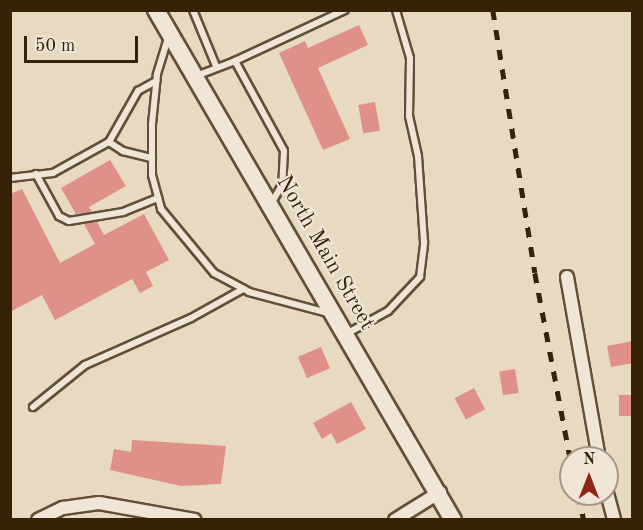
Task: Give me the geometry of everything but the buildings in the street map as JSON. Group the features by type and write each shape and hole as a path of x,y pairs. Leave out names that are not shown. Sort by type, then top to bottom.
{"main road":[{"name":"North Main Street","path":"156,10 440,492 453,519"}],"street":[{"path":"567,277 597,446"},
{"path":"395,519 440,492"},
{"path":"38,519 63,508 99,503 194,519"}],"lane":[{"path":"193,10 216,66"},
{"path":"195,76 216,66 235,61 345,10"},
{"path":"346,334 388,310 420,277 424,242 417,156 409,116 410,58 396,10"},
{"path":"169,33 156,81 152,158 158,198 178,234 214,273 243,289 296,308 335,314"},
{"path":"235,61 284,151 282,184 271,204"},
{"path":"10,178 53,173 109,142 138,91 156,81"},
{"path":"109,142 123,151 152,158"},
{"path":"36,174 59,216 69,221 123,212 158,198"},
{"path":"33,407 85,365 191,318 243,289"}],"railway":[{"path":"493,10 535,273 568,446"},
{"path":"581,506 584,520"}]}
